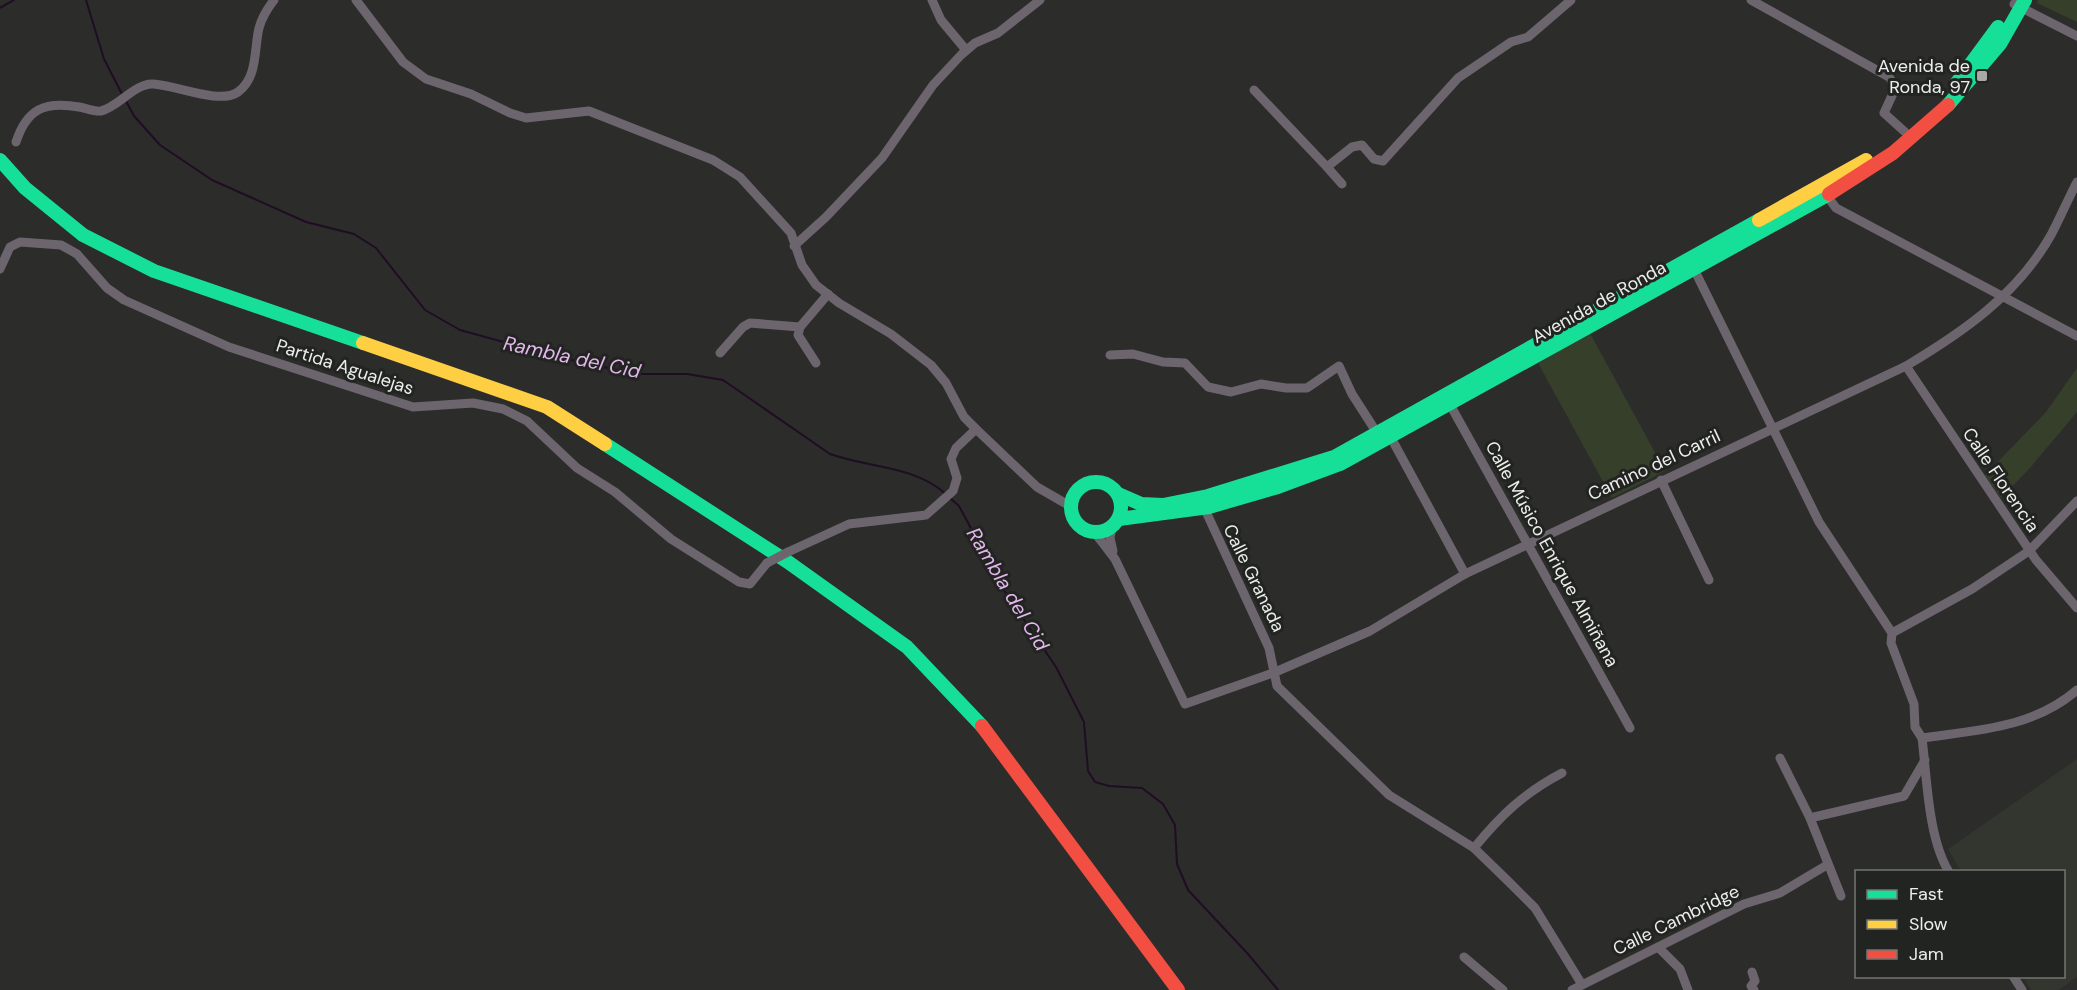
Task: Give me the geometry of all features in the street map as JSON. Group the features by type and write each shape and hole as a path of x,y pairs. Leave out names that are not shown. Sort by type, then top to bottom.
{"street":[{"path":"16,142 23,122 41,108 62,104 101,111 151,83 224,97 238,92 245,84 256,58 259,28 264,12 274,0"},
{"path":"356,0 403,62 426,80 471,94 510,113 526,118 589,111 713,160 740,177 791,233 794,246 806,272 816,285 891,334 931,365 946,383 964,417 976,429 1037,487 1048,495 1067,500"},
{"path":"932,0 941,20 966,50"},
{"path":"794,246 826,217 882,158 933,86 966,50 998,33 1040,0"},
{"path":"1327,167 1357,145 1362,146 1378,162 1383,161 1458,78 1511,42 1528,37 1571,0"},
{"path":"1751,0 1889,77 1896,87 1884,113 1905,132"},
{"path":"2019,3 2077,36"},
{"name":"Avenida de Ronda","path":"1823,191 1884,149 1944,99 2019,3"},
{"name":"Avenida de Ronda","path":"1115,523 1278,487 1340,464 1385,433 1448,401 1893,153 1950,105 1987,61 2019,3"},
{"path":"1254,90 1342,184"},
{"path":"0,160 25,188 83,235 154,271 548,407 788,562 907,647 972,713 1179,990"},
{"name":"Camino del Carril","path":"1115,559 1185,704 1273,673 1370,631 1465,574 1906,366 1954,337 1985,314 2030,265 2050,236 2077,182"},
{"path":"1823,191 1836,208 2077,336"},
{"name":"Partida Agualejas","path":"0,269 10,247 20,242 61,245 77,254 107,288 124,300 229,347 413,407 474,403 503,409 527,421 577,468 615,492 671,539 704,562 739,582 750,584 767,563 849,524 926,515 953,491 957,478 951,459 956,448 976,429"},
{"path":"1692,265 1819,522 1892,633 1891,643 1914,704 1915,727 1922,738 1934,828 1943,862 1948,870"},
{"path":"816,363 798,335 800,327 828,294"},
{"path":"720,353 742,327 750,323 800,327"},
{"path":"1110,355 1133,354 1163,362 1185,363 1208,387 1231,392 1261,384 1300,389 1313,384 1339,366 1352,394 1385,433 1465,574"},
{"name":"Calle Florencia","path":"1906,366 2029,551 2077,608"},
{"name":"Calle Músico Enrique Almiñana","path":"1448,401 1630,728"},
{"path":"1661,480 1709,580"},
{"path":"1067,500 1079,487 1089,482 1100,482 1110,486 1118,495 1121,507 1110,538 1115,559"},
{"name":"Avenida de Ronda","path":"1118,495 1142,504 1202,503"},
{"path":"1067,500 1071,514 1080,527 1095,533 1115,559"},
{"path":"1892,633 1972,589 2029,551 2077,501"},
{"name":"Calle Granada","path":"1202,503 1269,648 1273,673"},
{"path":"1095,533 1115,523"},
{"path":"1273,673 1277,686 1389,795 1474,848 1535,908 1581,983"},
{"path":"1922,738 2014,725 2059,706 2077,690"},
{"path":"1780,758 1810,818 1841,896"},
{"path":"1810,818 1904,796 1925,760"},
{"path":"1474,848 1502,814 1538,786 1562,773"},
{"name":"Calle Cambridge","path":"1572,990 1581,983 1659,948 1744,904 1780,893 1827,865"},
{"path":"1659,948 1680,969 1688,990"},
{"path":"1464,957 1503,990"},
{"path":"1752,972 1755,981 1751,986 1754,990"}],"shaded area":[{"path":"2077,759 2077,977 2059,990 2031,990 2024,978 2065,978 2065,870 1960,870 1948,849"}],"green space":[{"path":"2038,0 2077,0 2077,22 2037,3"},
{"path":"1590,333 1665,471 1612,498 1538,363"},
{"path":"2077,368 2077,412 2030,468 2001,498 1985,475 2046,412"}],"waterway":[{"name":"Rambla del Cid","path":"0,8 14,0"},
{"name":"Rambla del Cid","path":"86,0 104,59 122,94"},
{"name":"Rambla del Cid","path":"125,99 134,116 160,145 212,180 306,222 354,234 376,248 425,310 460,330 558,357 635,374 687,374 723,380 830,454 905,472 919,477 946,494"},
{"name":"Rambla del Cid","path":"950,498 959,506 1005,592 1056,667 1084,722 1088,771 1095,782 1109,786 1142,788 1163,804 1175,825 1177,864 1188,890 1278,990"}],"traffic: fast":[{"path":"1948,105 2000,44 2025,0"},
{"path":"1956,84 1998,27"},
{"path":"0,160 25,188 83,235 154,271 363,343"},
{"path":"1119,519 1209,507 1278,487 1340,464 1829,194"},
{"path":"1118,494 1141,504 1163,505 1208,496 1334,457 1759,220"},
{"path":"605,444 788,562 907,647 982,726"},
{"path":"1091,482 1101,482 1114,489 1121,502 1121,507 1121,512 1114,525 1101,532 1091,532 1082,528 1075,521 1071,512 1071,502 1075,493 1082,486 1091,482"}],"traffic: slow":[{"path":"1759,220 1866,160"},
{"path":"363,343 547,407 605,444"}],"traffic: jam":[{"path":"1829,194 1893,153 1948,105"},
{"path":"982,726 1178,990"}],"place":[{"name":"Avenida de Ronda, 97","path":"1982,76"}]}
